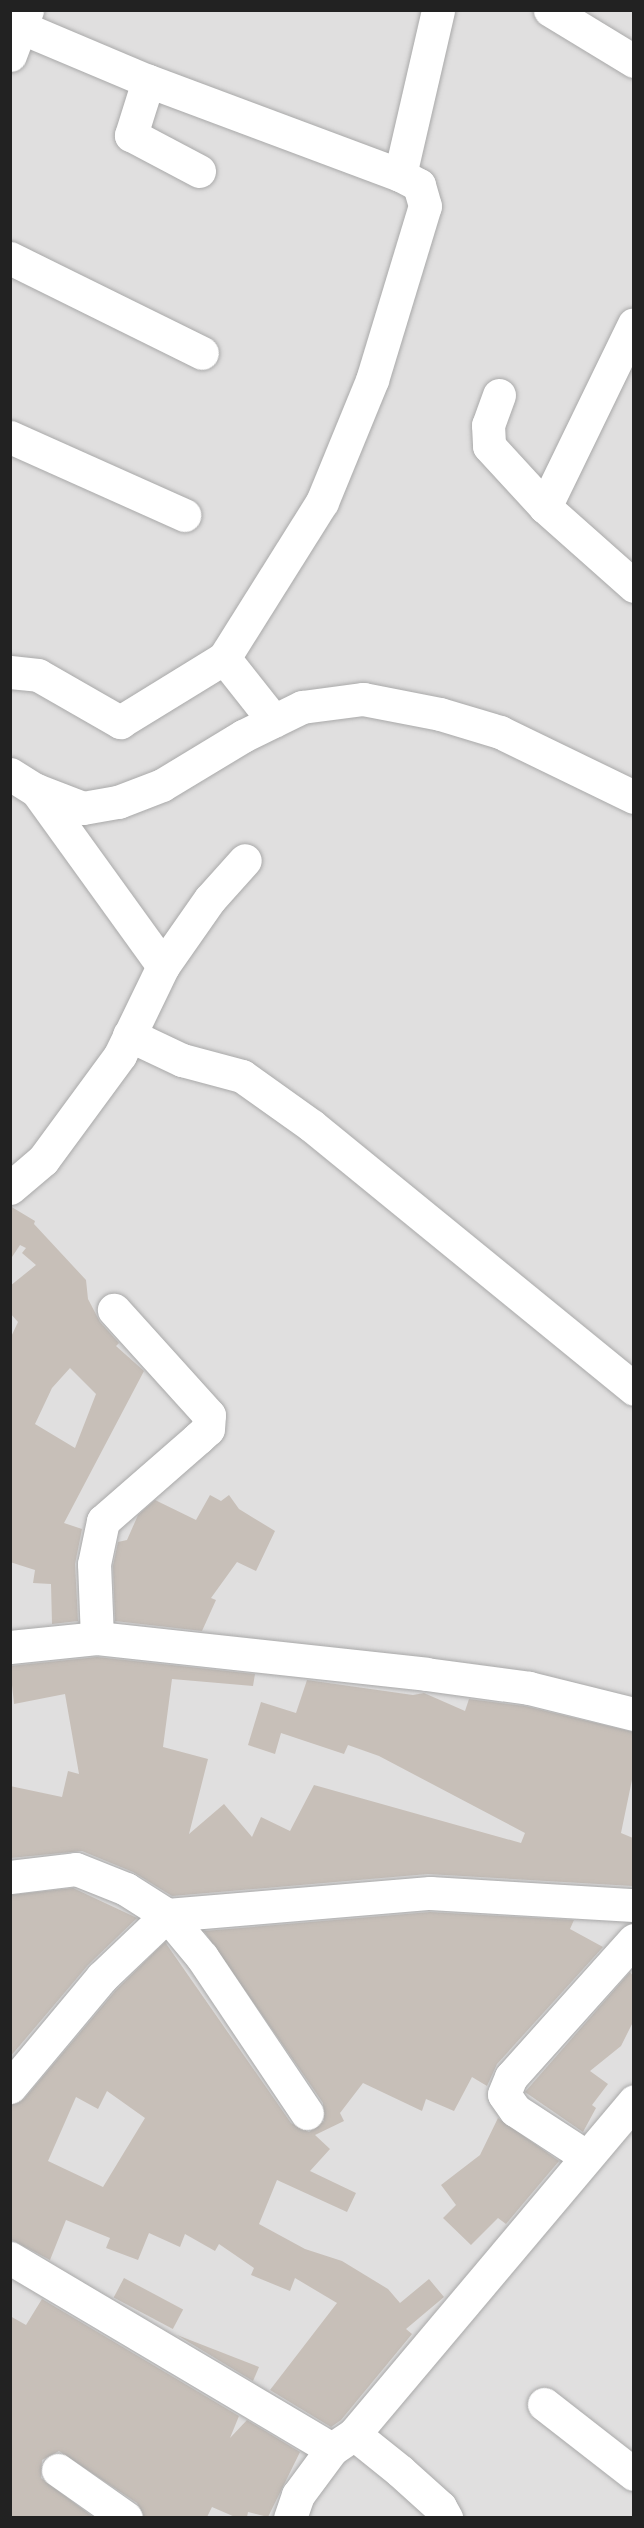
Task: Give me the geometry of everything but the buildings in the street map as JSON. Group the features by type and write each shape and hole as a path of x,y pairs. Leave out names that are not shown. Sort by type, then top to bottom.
{"street":[{"path":"400,175 438,10"},
{"path":"549,10 633,61"},
{"path":"10,672 38,675 120,722 224,658 322,502 372,380 424,206 418,185 400,175 19,31"},
{"path":"148,81 131,135 199,171"},
{"path":"10,258 202,353"},
{"path":"545,507 633,324"},
{"path":"499,395 488,425 489,446 545,507 633,586"},
{"path":"10,437 184,515"},
{"path":"224,658 274,721"},
{"path":"23,782 83,808 118,802 162,785 302,707 363,699 440,714 500,732 633,797"},
{"path":"23,782 163,966"},
{"path":"10,1188 43,1160 120,1055 163,966 210,899 245,860"},
{"path":"129,1035 182,1059 242,1076 312,1126 633,1389"},
{"path":"97,1638 94,1564 103,1521 208,1428 209,1415 114,1310"},
{"path":"10,1647 97,1638 529,1688 633,1714"},
{"path":"10,1877 76,1869 126,1889 167,1915 202,1957 307,2113"},
{"path":"10,2087 102,1977 167,1915 430,1893 633,1905"},
{"path":"584,2155 514,2110 504,2094 511,2077 633,1940"},
{"path":"290,2517 298,2495 584,2155 633,2101"},
{"path":"10,2258 343,2442 424,2492 446,2517"},
{"path":"544,2404 633,2474"},
{"path":"58,2470 126,2517"}],"shaded area":[{"path":"11,11 633,11 633,2517 11,2517"}]}
